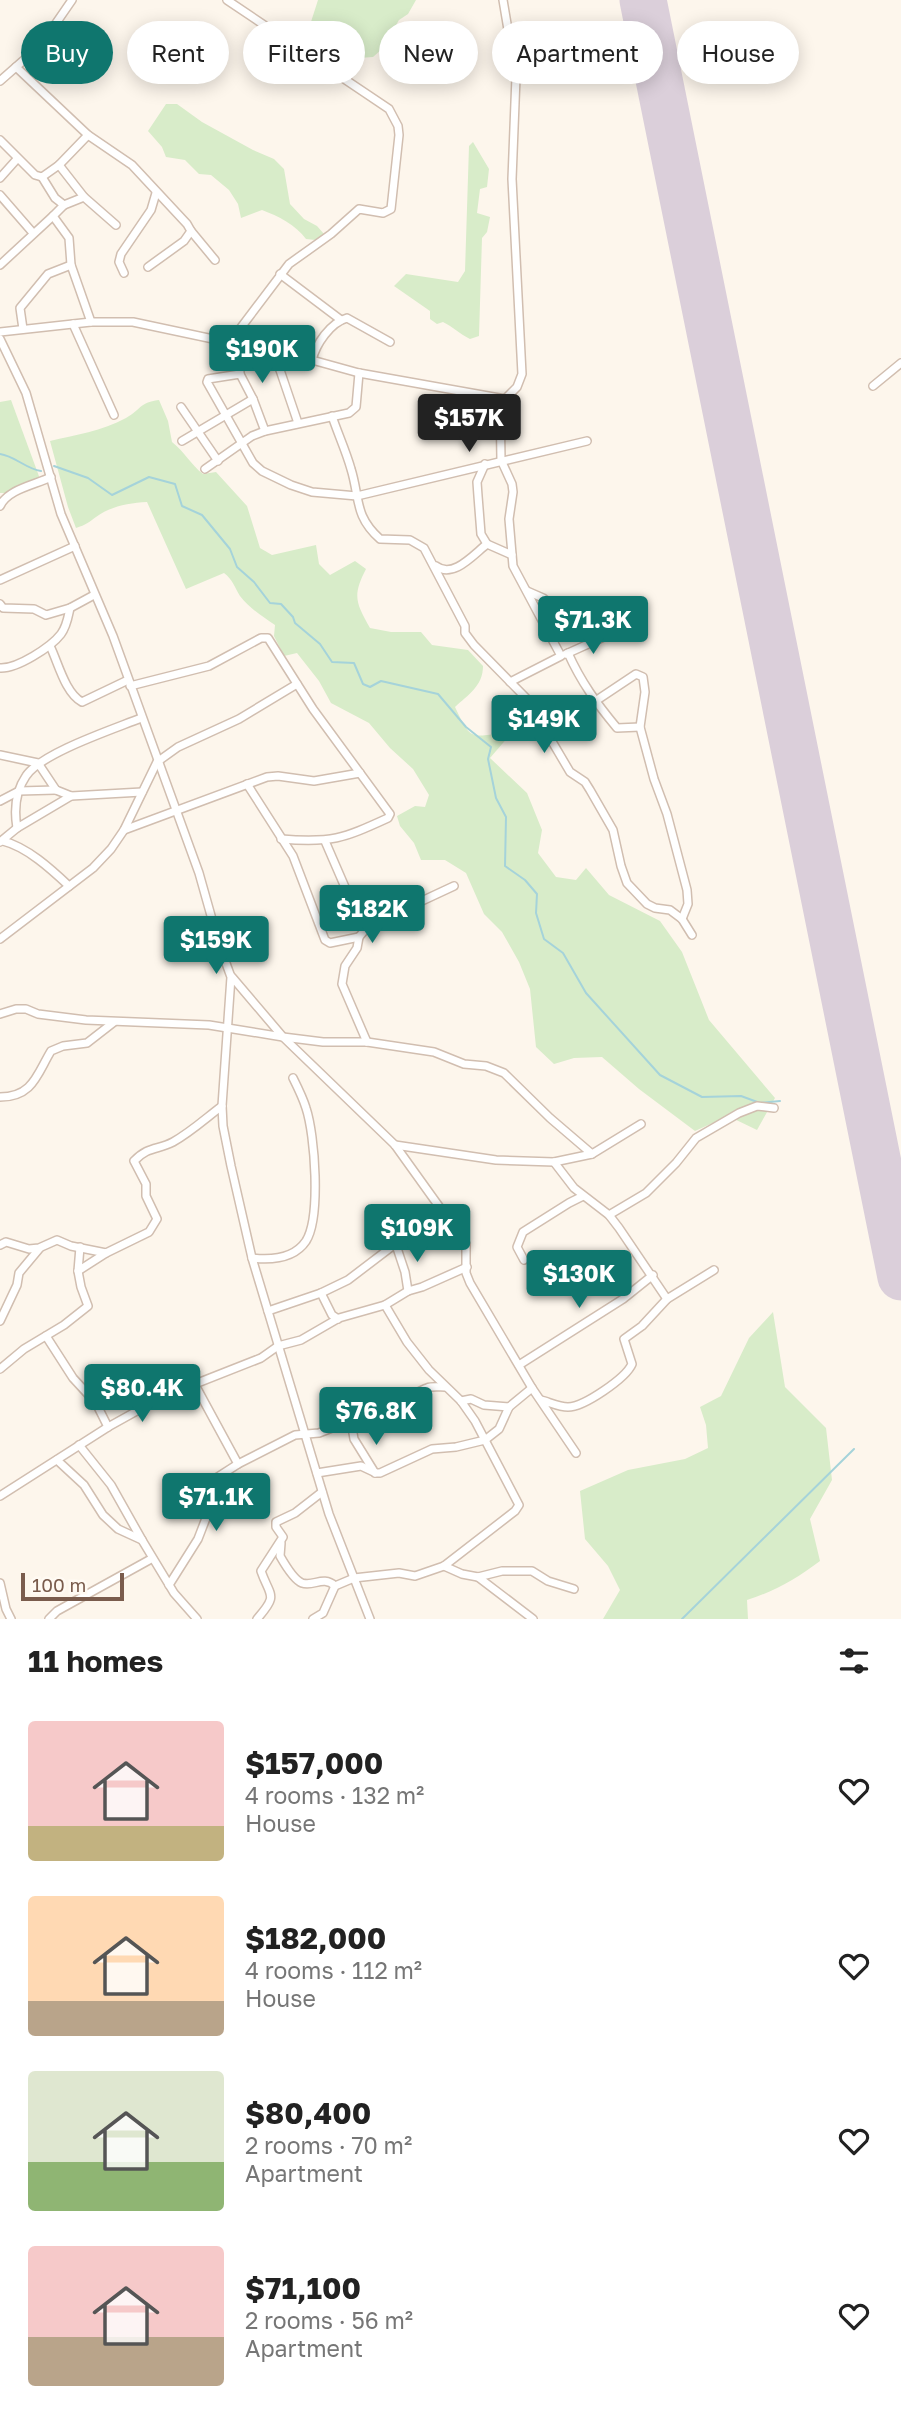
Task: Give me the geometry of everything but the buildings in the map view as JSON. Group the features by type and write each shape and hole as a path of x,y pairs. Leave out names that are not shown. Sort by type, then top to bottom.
{"street":[{"path":"0,81 41,45 72,0"},
{"path":"227,0 389,109 398,126 391,209 383,214 359,209 331,234 289,264 230,342"},
{"path":"0,332 92,322 133,322 268,350 359,373 500,399 512,394 522,374 512,179 516,77 503,0"},
{"path":"16,67 88,135 132,166 215,260"},
{"path":"42,177 59,165 88,135"},
{"path":"0,140 35,175 42,177 55,198 64,205"},
{"path":"0,178 18,159"},
{"path":"59,165 84,197 116,225"},
{"path":"124,274 119,262 121,254 151,210 156,193"},
{"path":"0,195 33,233"},
{"path":"0,265 64,205 84,197"},
{"path":"53,216 69,238 71,265 92,322"},
{"path":"148,267 184,241 191,231"},
{"path":"23,329 20,308 48,274 71,265"},
{"path":"280,274 341,320"},
{"path":"312,360 315,348 341,320 347,318 390,342"},
{"path":"73,324 114,415"},
{"path":"0,339 23,385 61,514 129,683 199,873 231,976 283,1037 395,1145 466,1244 470,1283 532,1388 576,1453"},
{"path":"239,344 240,374 253,398 265,431"},
{"path":"268,350 280,370 298,423"},
{"path":"873,386 901,363"},
{"path":"205,469 252,436 349,413 356,407 359,373"},
{"path":"240,374 208,379 207,384 253,463 262,471 291,485 322,494 357,496 587,441"},
{"path":"182,441 253,398"},
{"path":"500,399 501,460 512,484 509,510 513,566 594,702 617,728 640,727"},
{"path":"180,407 218,461"},
{"path":"332,416 352,471 361,514 377,537 383,540 403,539 424,548 465,626 466,633 485,657 527,699 570,772 585,782 590,790 613,830 627,883 647,904 670,910 682,919 692,935"},
{"path":"485,464 478,482 481,534 487,544 512,555"},
{"path":"0,506 12,492 31,487 51,477"},
{"path":"433,564 441,570 454,570 487,544"},
{"path":"0,580 75,546"},
{"path":"526,590 543,598 560,611 591,616 614,631"},
{"path":"0,604 3,608 34,609 46,615 71,608 94,595"},
{"path":"0,668 18,664 50,646 63,633 71,608"},
{"path":"510,682 626,627"},
{"path":"50,646 66,682 76,699 82,702 129,683 209,666 266,637 389,812 389,817 357,833 325,841 281,839"},
{"path":"594,702 636,674 643,677 645,692 640,727 682,868 688,904 682,919"},
{"path":"0,939 93,868 111,849 124,830 157,762 177,747 249,714 298,684"},
{"path":"17,828 15,804 19,791 26,776 38,763 141,718"},
{"path":"0,755 38,763 56,790"},
{"path":"124,830 267,777 314,781 360,773"},
{"path":"247,784 293,856 325,940 330,943 361,934 454,886"},
{"path":"0,801 19,791 56,790 71,796 142,792"},
{"path":"1,842 17,828 71,796"},
{"path":"325,841 361,934 357,948 345,966 342,984 368,1042"},
{"path":"1,842 11,843 50,868 69,886"},
{"path":"231,976 222,1105 228,1153 252,1258 322,1492 370,1619"},
{"path":"0,1014 26,1009 57,1017 229,1027 323,1042 368,1042 434,1052 464,1064 496,1068 504,1073 592,1154"},
{"path":"0,1097 10,1097 32,1085 51,1051 63,1046 88,1044 114,1021"},
{"path":"252,1258 268,1260 297,1250 306,1241 314,1218 313,1145 306,1108 293,1078"},
{"path":"78,1271 106,1253 149,1232 156,1223 156,1213 146,1196 146,1184 134,1160 151,1148 169,1144 185,1135 222,1105"},
{"path":"609,1215 646,1193 696,1138 739,1113 757,1106 774,1108"},
{"path":"395,1145 496,1160 554,1162 592,1154 641,1124"},
{"path":"554,1162 583,1196 609,1215 653,1275 667,1299"},
{"path":"524,1259 517,1247 523,1232 583,1196"},
{"path":"268,1311 321,1293 348,1280 409,1228 443,1212"},
{"path":"0,1245 6,1242 29,1249 39,1248 57,1240 106,1253"},
{"path":"395,1242 408,1291"},
{"path":"0,1369 24,1349 88,1306 80,1287 79,1247"},
{"path":"0,1321 18,1285 19,1273 39,1248"},
{"path":"0,1496 108,1427 162,1397 261,1358 278,1346 300,1340 338,1319 385,1305 408,1291 467,1266"},
{"path":"540,1400 569,1407 583,1403 630,1370 632,1364 624,1339 642,1326 667,1299 714,1269"},
{"path":"519,1365 623,1299 653,1275"},
{"path":"321,1293 332,1315 338,1319"},
{"path":"313,1619 323,1613 334,1586 354,1578 399,1573 415,1576 444,1566 518,1508 518,1502 485,1440 461,1401 444,1387 407,1342 385,1305"},
{"path":"47,1336 73,1378 96,1404 108,1427"},
{"path":"194,1383 238,1464"},
{"path":"169,1585 198,1539 208,1513 210,1482 238,1464 295,1435 306,1436 342,1424 352,1427 379,1420 390,1410 428,1387 444,1387"},
{"path":"317,1474 361,1466 376,1473 386,1471 432,1449 485,1440 499,1429 509,1407 532,1388"},
{"path":"461,1401 471,1399 484,1405 509,1407"},
{"path":"352,1427 354,1439 376,1473"},
{"path":"79,1445 111,1485 169,1585 197,1619"},
{"path":"57,1460 84,1485 103,1515 118,1529 142,1540"},
{"path":"322,1492 295,1513 276,1522 276,1527 282,1534 280,1556 299,1581 304,1584 322,1580 334,1586"},
{"path":"257,1619 272,1595 261,1570 282,1539"},
{"path":"49,1619 57,1611 152,1559"},
{"path":"444,1566 478,1577 502,1571 532,1570 548,1581 574,1590"},
{"path":"478,1577 533,1619"},
{"path":"1,1587 11,1619"}],"green space":[{"path":"318,0 416,0 408,14 398,21 379,21 379,52 373,57 365,58 365,21 311,21"},
{"path":"166,104 177,104 202,122 274,159 284,169 290,204 324,234 316,240 306,239 297,229 262,210 241,218 238,204 229,190 211,175 199,174 185,160 166,157 162,147 148,131"},
{"path":"473,142 489,169 487,187 480,189 477,213 490,217 487,232 482,238 479,336 470,339 443,322 437,324 430,319 430,311 394,286 406,274 458,282 465,271 469,146"},
{"path":"11,400 40,479 8,493 0,493 0,402"},
{"path":"159,400 168,421 172,442 203,474 216,472 247,506 260,548 272,555 316,545 319,564 330,575 355,561 366,569 357,599 370,628 391,632 421,632 432,645 468,650 483,666 478,685 455,707 471,733 483,736 502,732 509,736 490,758 527,793 542,830 538,853 556,877 576,880 586,868 609,895 660,921 682,952 709,1020 775,1098 757,1130 728,1116 695,1131 602,1057 574,1058 554,1064 536,1047 530,989 519,962 502,932 484,914 466,873 445,860 421,860 414,843 400,826 397,816 415,806 425,807 429,795 413,769 390,748 369,723 331,703 319,681 297,653 284,656 274,636 275,625 256,612 240,596 224,573 186,589 147,502 114,508 76,528 50,441 108,426 126,418 144,405"},
{"path":"773,1312 785,1387 826,1428 832,1480 810,1519 820,1561 785,1584 747,1600 748,1619 603,1619 620,1590 608,1566 585,1539 580,1491 628,1470 685,1459 708,1448 706,1425 700,1407 721,1396 749,1338"}],"waterway":[{"path":"0,454 41,471"},
{"path":"54,466 88,478 112,495 149,477 175,484 182,506 202,515 230,549 237,567 254,582 270,603 281,604 295,623 320,644 332,662 354,663 363,684 370,687 381,681 438,694 466,727 491,747 488,759 496,798 506,817 505,866 525,880 537,894 536,913 544,939 563,953 586,993 660,1075 702,1097 741,1096 760,1103 780,1101"},
{"path":"682,1619 854,1449"}],"runway":[{"path":"643,0 901,1277"}]}
